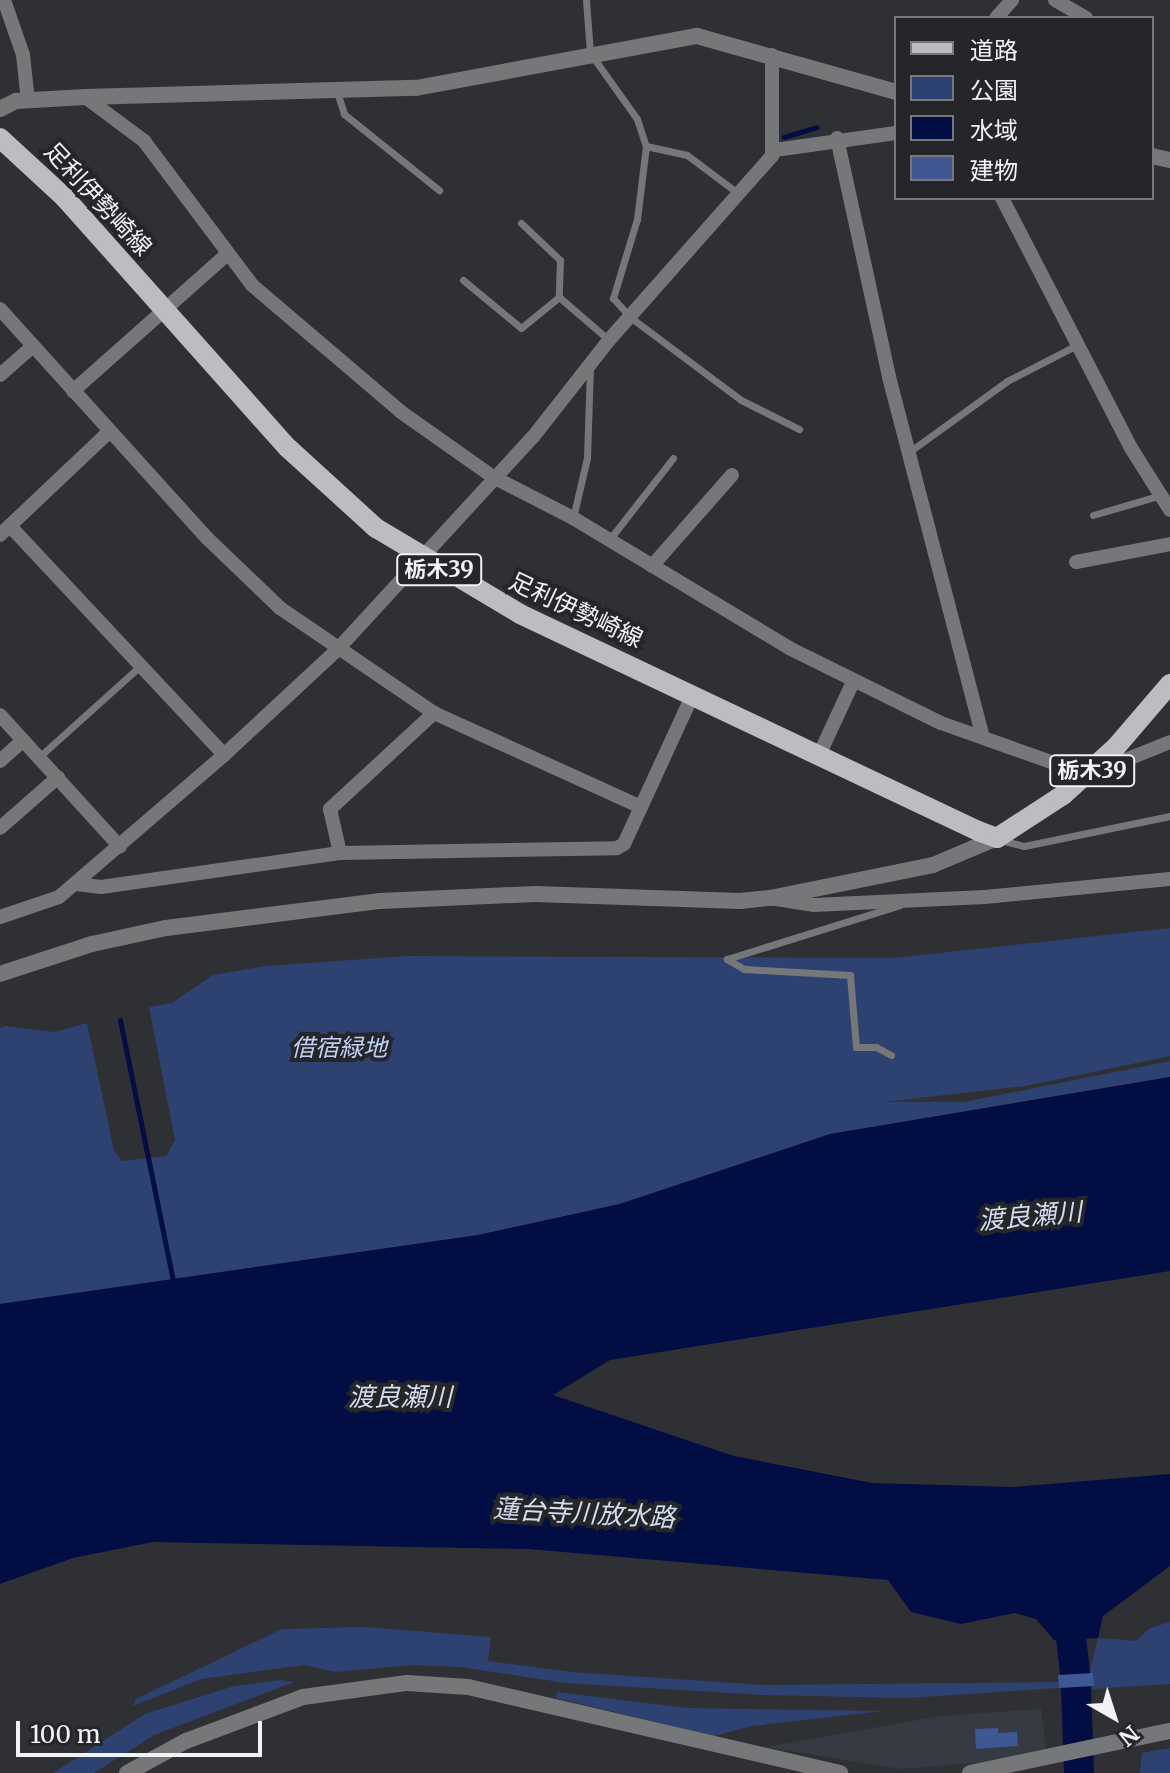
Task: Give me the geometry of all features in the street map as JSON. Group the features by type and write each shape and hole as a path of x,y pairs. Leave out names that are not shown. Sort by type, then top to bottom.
{"main road":[{"name":"足利伊勢崎線","path":"0,138 47,179 298,458 357,513 419,558 548,628 997,838"},
{"name":"栃木39","path":"997,838 1088,775 1170,684"}],"street":[{"path":"4,0 23,55 28,101"},
{"path":"998,16 1012,0"},
{"path":"1055,0 1083,16"},
{"path":"0,109 28,101 85,97 337,91 452,83 590,53 697,36 894,91"},
{"path":"0,917 53,900 76,884 224,755 336,651 533,437 609,340 775,150 772,55"},
{"path":"85,97 144,141 225,256 291,320 401,412 493,477 573,518 853,682 983,737 1088,775 1170,742"},
{"path":"775,150 787,152 837,138 894,133"},
{"path":"837,138 909,452 983,737"},
{"path":"1003,200 1158,496 1170,510"},
{"path":"73,391 225,256"},
{"path":"0,309 109,432 244,576 336,651 434,713 641,807"},
{"path":"0,375 33,346"},
{"path":"109,432 5,530 141,665 224,755"},
{"path":"652,566 732,475"},
{"path":"1076,562 1170,544"},
{"path":"820,753 853,682"},
{"path":"76,884 101,887 340,853 617,848 641,807 693,694"},
{"path":"340,853 330,809 434,713"},
{"path":"0,715 120,847"},
{"path":"0,761 23,740"},
{"path":"0,828 58,777"},
{"path":"0,974 92,944 166,928 380,901 536,894 740,901 770,898 933,865 997,838"},
{"path":"770,898 814,905 1170,879"},
{"path":"127,1773 186,1741 303,1697 407,1683 468,1687 840,1773"},
{"path":"970,1773 1170,1731"}],"lane":[{"path":"586,0 590,53 637,119 646,146 637,219 613,298 630,317 741,400 799,429"},
{"path":"337,91 344,114 439,190"},
{"path":"646,146 687,155 739,194"},
{"path":"463,280 521,328 559,297 560,260 521,223"},
{"path":"559,297 609,340"},
{"path":"909,452 1007,381 1077,345"},
{"path":"573,518 587,458 590,363"},
{"path":"609,540 673,458"},
{"path":"1093,515 1158,496"},
{"path":"39,757 141,665"},
{"path":"997,838 1024,846 1170,816"},
{"path":"891,1055 876,1047 856,1047 850,975 744,969 727,959 884,914 909,899"}],"shaded area":[{"path":"1041,1709 1046,1748 988,1762 901,1769 766,1747 941,1716"}],"green space":[{"name":"借宿緑地","path":"1170,928 1170,1056 1025,1086 884,1102 964,1102 1170,1061 1170,1077 830,1134 619,1204 478,1235 0,1304 0,1028 5,1026 55,1032 87,1023 114,1151 122,1161 166,1156 175,1140 149,1007 172,1003 213,975 266,966 408,956 894,958"},
{"path":"1170,1622 1170,1684 1093,1689 1089,1674 1098,1638 1136,1641 1150,1628"},
{"path":"365,1627 491,1637 488,1661 572,1672 763,1685 1058,1682 1059,1688 908,1698 763,1695 566,1683 460,1667 411,1665 336,1672 304,1665 201,1679 133,1706 136,1699 282,1629"},
{"path":"280,1680 294,1682 154,1735 94,1773 53,1773 145,1714 234,1686"},
{"path":"557,1692 687,1708 883,1711 752,1726 714,1736 556,1698"},
{"path":"1170,1748 1170,1773 1140,1773 1142,1753"}],"water":[{"name":"渡良瀬川","path":"1170,1077 1170,1271 610,1360 553,1395 734,1456 872,1483 1013,1487 1170,1474 1170,1566 1103,1616 1098,1638 1054,1640 1036,1619 1015,1613 961,1624 911,1612 888,1580 528,1549 153,1542 73,1558 0,1584 0,1304 478,1235 620,1204 830,1134"}],"building":[{"path":"1093,1673 1094,1686 1059,1688 1058,1675"},
{"path":"998,1728 998,1733 1017,1732 1018,1746 976,1749 975,1729"}],"waterway":[{"path":"784,137 817,127"},
{"path":"120,1020 174,1285"},
{"name":"蓮台寺川放水路","path":"1067,1601 1075,1674"},
{"name":"蓮台寺川放水路","path":"1076,1687 1079,1773"}]}
